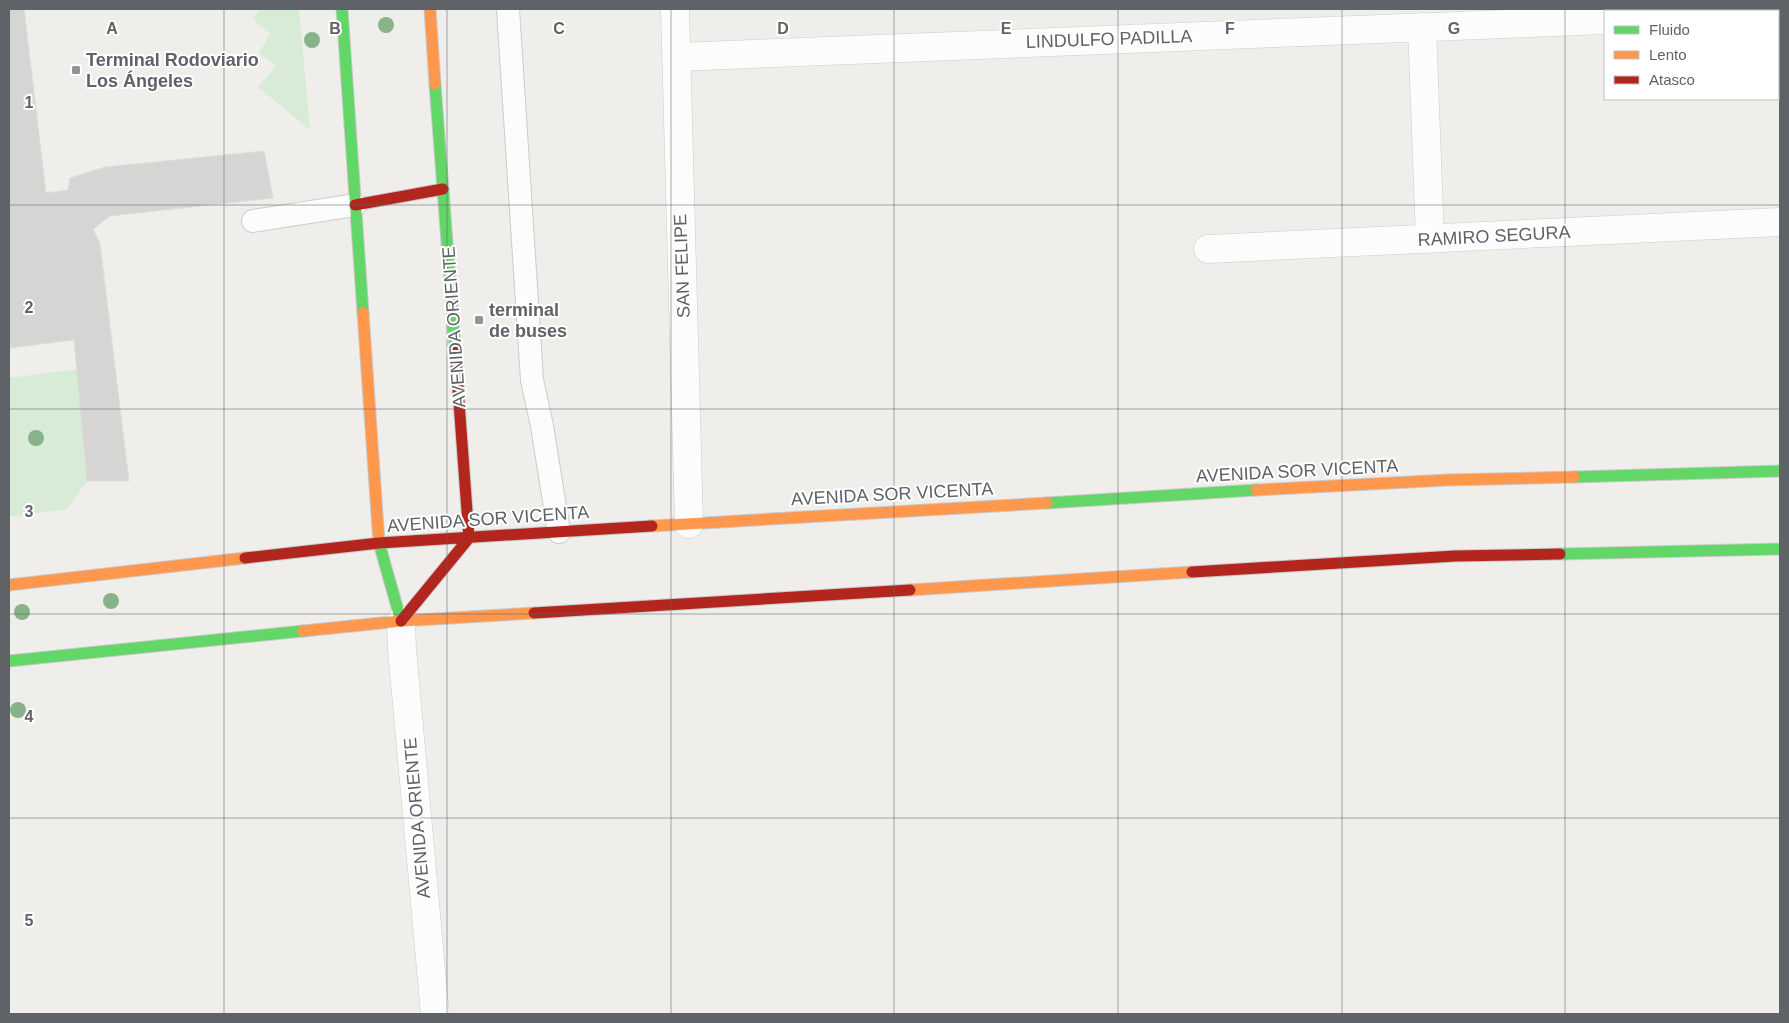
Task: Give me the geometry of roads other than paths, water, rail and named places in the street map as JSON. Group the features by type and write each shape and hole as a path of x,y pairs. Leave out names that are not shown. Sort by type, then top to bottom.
{"main road":[{"name":"AVENIDA ORIENTE","path":"342,9 379,543 401,622"},
{"name":"AVENIDA ORIENTE","path":"430,9 469,538"},
{"path":"355,205 443,189"},
{"name":"AVENIDA SOR VICENTA","path":"9,585 379,543 1352,484 1780,472"},
{"path":"401,622 469,538"},
{"path":"9,661 401,622 1455,556 1780,549"}],"street":[{"name":"SAN FELIPE","path":"675,9 689,524"},
{"name":"LINDULFO PADILLA","path":"677,56 1604,20"},
{"path":"1422,27 1430,238"},
{"name":"RAMIRO SEGURA","path":"1208,249 1780,222"},
{"name":"AVENIDA ORIENTE","path":"401,622 435,1014"}],"lane":[{"path":"508,9 532,380 542,426 559,532"},
{"path":"253,221 355,205"}],"place":[{"name":"Terminal Rodoviario Los Ángeles","path":"76,70"},
{"name":"terminal de buses","path":"479,320"}]}
